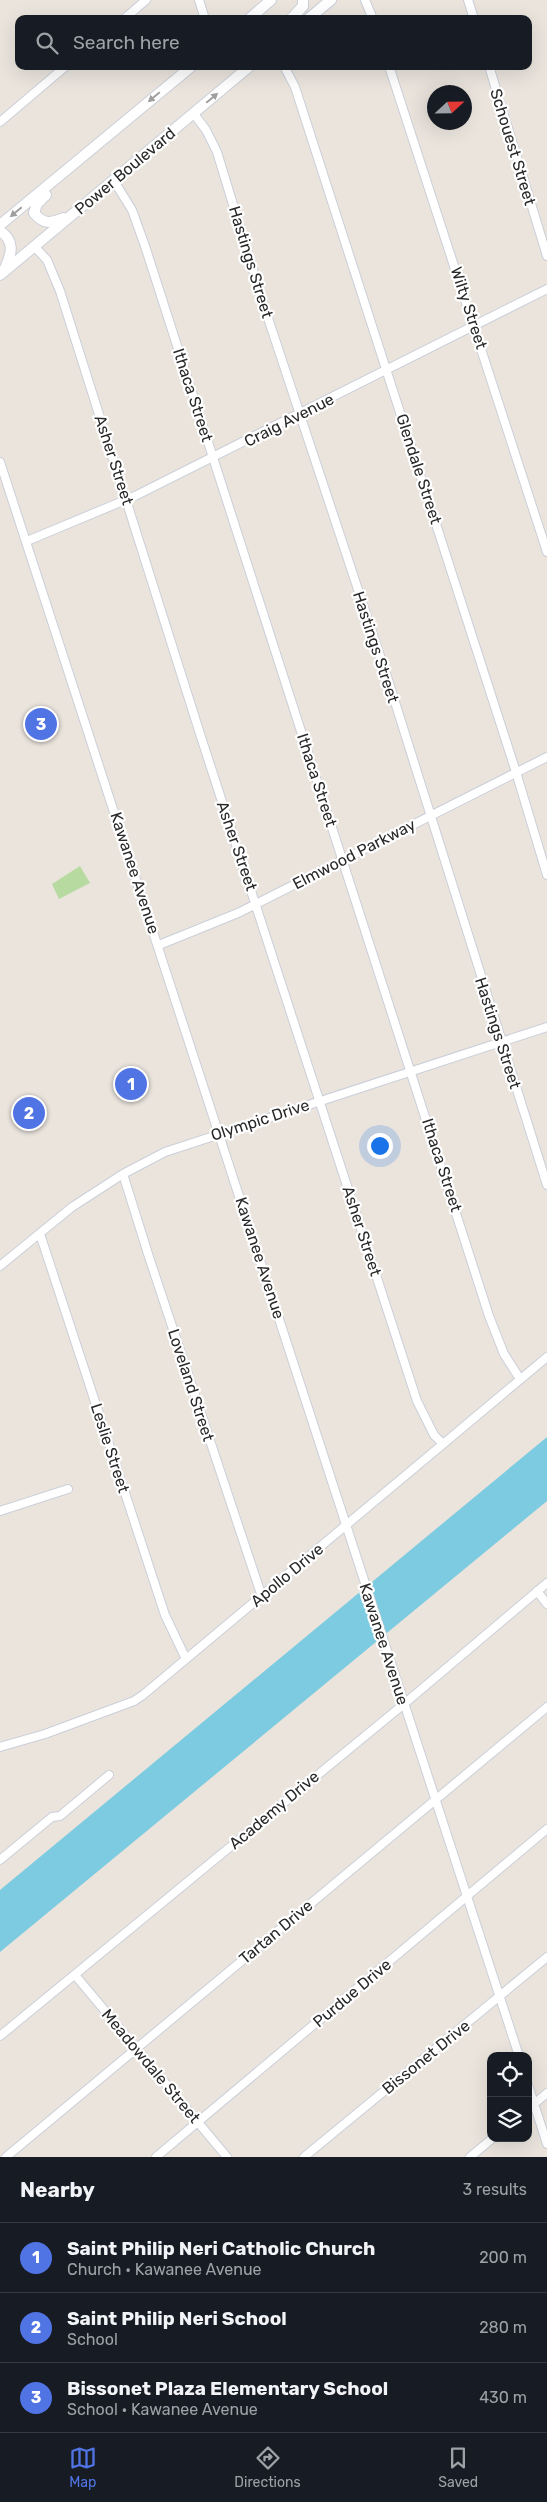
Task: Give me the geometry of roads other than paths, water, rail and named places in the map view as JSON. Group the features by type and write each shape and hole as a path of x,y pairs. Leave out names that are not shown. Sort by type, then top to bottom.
{"main road":[{"path":"254,15 271,0"},
{"path":"295,15 303,6 303,0"},
{"path":"313,15 331,0"},
{"path":"0,225 187,70"},
{"name":"Power Boulevard","path":"1,274 245,70"},
{"path":"54,181 49,192 37,204 34,213 40,220 50,224 70,216"},
{"path":"0,231 7,236 12,245 11,255 1,274"}],"street":[{"path":"129,15 146,0"},
{"path":"198,0 204,15"},
{"path":"365,0 371,15"},
{"path":"468,0 473,15"},
{"path":"0,122 61,70"},
{"name":"Glendale Street","path":"286,70 295,87 387,370 516,772 547,875"},
{"name":"Wilty Street","path":"390,70 475,325 547,552"},
{"name":"Schouest Street","path":"490,70 547,256"},
{"name":"Hastings Street","path":"194,114 206,130 217,152 264,306 389,683 429,817 547,1185"},
{"name":"Ithaca Street","path":"114,181 132,210 145,246 342,861 412,1071 489,1316 504,1354 520,1379"},
{"name":"Asher Street","path":"34,246 47,260 60,291 201,737 257,903 417,1401 434,1435 443,1444"},
{"name":"Craig Avenue","path":"27,541 127,500 547,289"},
{"name":"Kawanee Avenue","path":"0,462 220,1133 382,1641 518,2052"},
{"name":"Elmwood Parkway","path":"158,945 257,903 547,756"},
{"name":"Olympic Drive","path":"0,1266 72,1207 123,1174 165,1152 547,1027"},
{"name":"Loveland Street","path":"123,1174 262,1596"},
{"name":"Leslie Street","path":"40,1234 165,1615 186,1659"},
{"name":"Apollo Drive","path":"0,1747 45,1734 134,1701 547,1358"},
{"path":"0,1511 68,1489"},
{"name":"Academy Drive","path":"0,2036 404,1704 547,1582"},
{"path":"536,1591 547,1604"},
{"name":"Tartan Drive","path":"6,2157 547,1707"},
{"path":"0,1860 52,1817 60,1816 109,1775"},
{"name":"Purdue Drive","path":"156,2157 547,1829"},
{"name":"Bissonet Drive","path":"304,2157 547,1956"},
{"name":"Meadowdale Street","path":"75,1975 138,2048 227,2157"},
{"path":"532,2105 547,2093"},
{"path":"532,2108 547,2144"},
{"path":"470,2157 488,2142"}],"water":[{"path":"547,1437 547,1501 0,1952 0,1890"}],"place":[{"name":"Bissonet Plaza Elementary School","path":"41,724"},
{"name":"Saint Philip Neri Catholic Church","path":"131,1084"},
{"name":"Saint Philip Neri School","path":"29,1113"}]}
